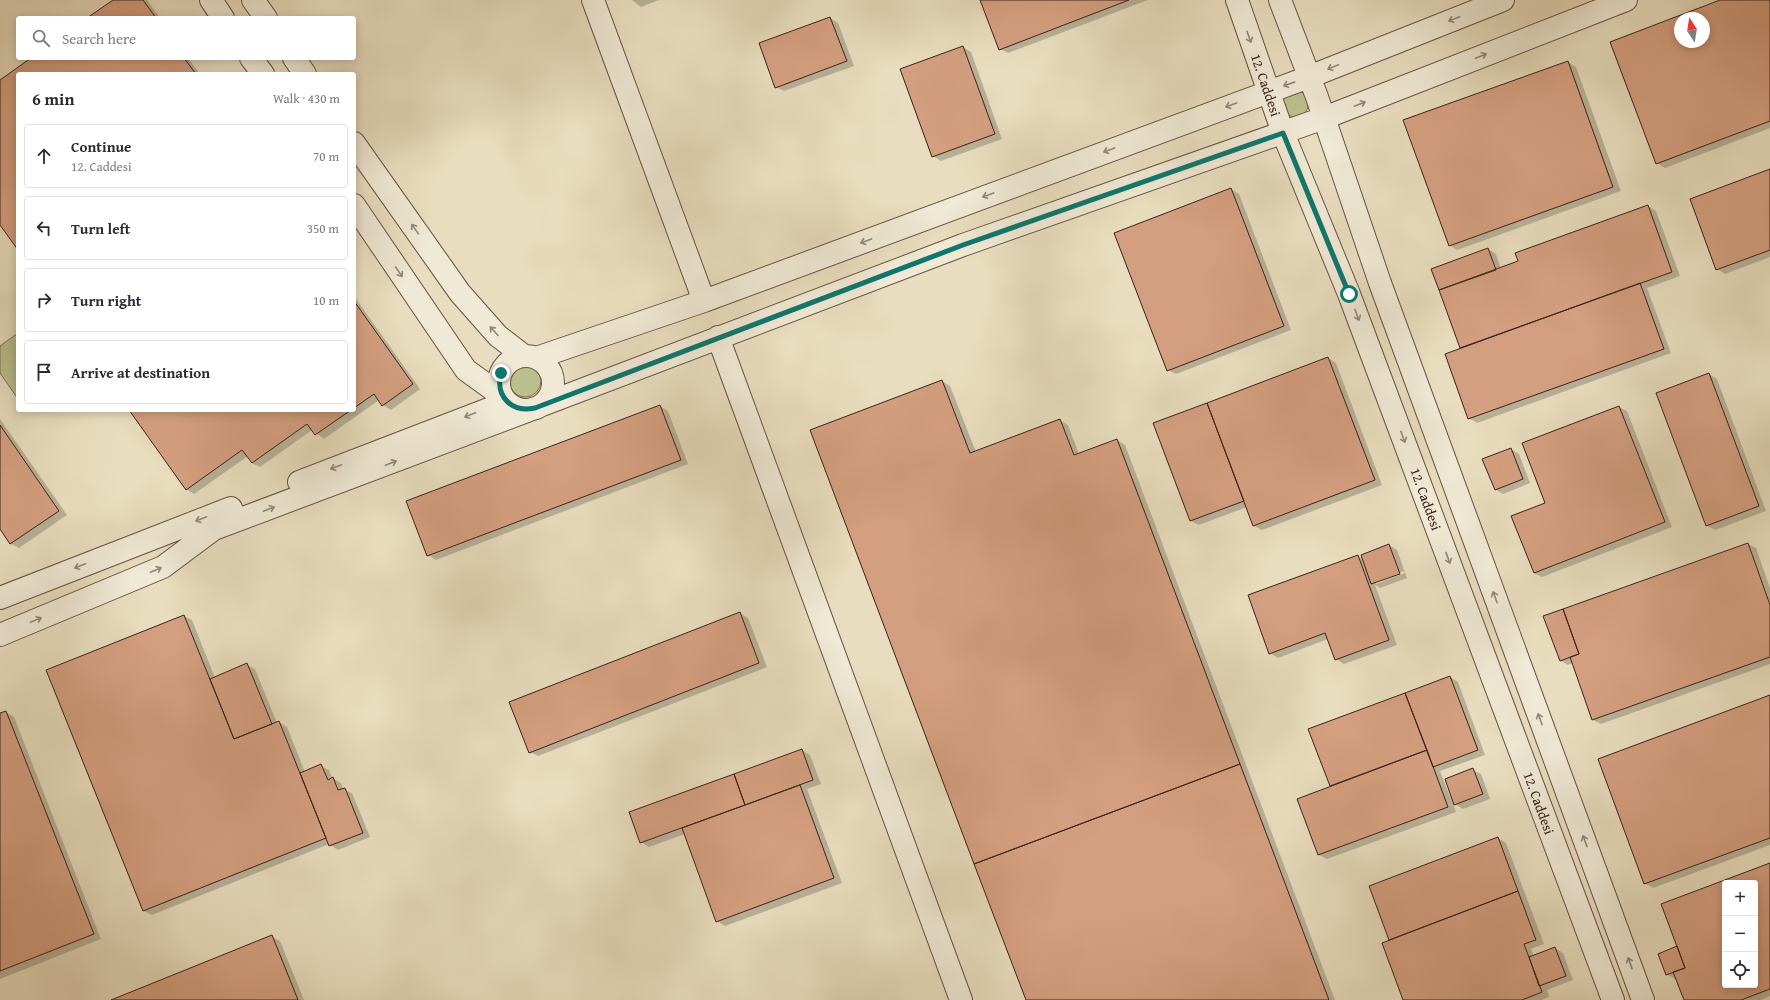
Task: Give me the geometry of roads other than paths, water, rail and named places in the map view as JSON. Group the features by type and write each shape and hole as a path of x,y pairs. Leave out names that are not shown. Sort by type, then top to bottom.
{"street":[{"path":"211,0 222,16"},
{"path":"253,0 265,16"},
{"path":"593,0 704,301"},
{"name":"12. Caddesi","path":"1237,0 1283,133 1349,294 1613,1000"},
{"path":"1280,0 1324,118 1380,283 1643,1000"},
{"path":"504,399 499,381 504,367 510,361 530,357 704,301 1309,77 1503,0"},
{"path":"0,635 163,567 214,529 963,245 1324,118 1626,0"},
{"path":"252,60 262,72"},
{"path":"295,60 304,72"},
{"path":"356,146 460,293 498,336 530,357 545,364 553,378 551,393 539,407 520,409 511,406 466,370 356,208"},
{"path":"718,337 961,1000"},
{"path":"0,598 504,399"}]}
